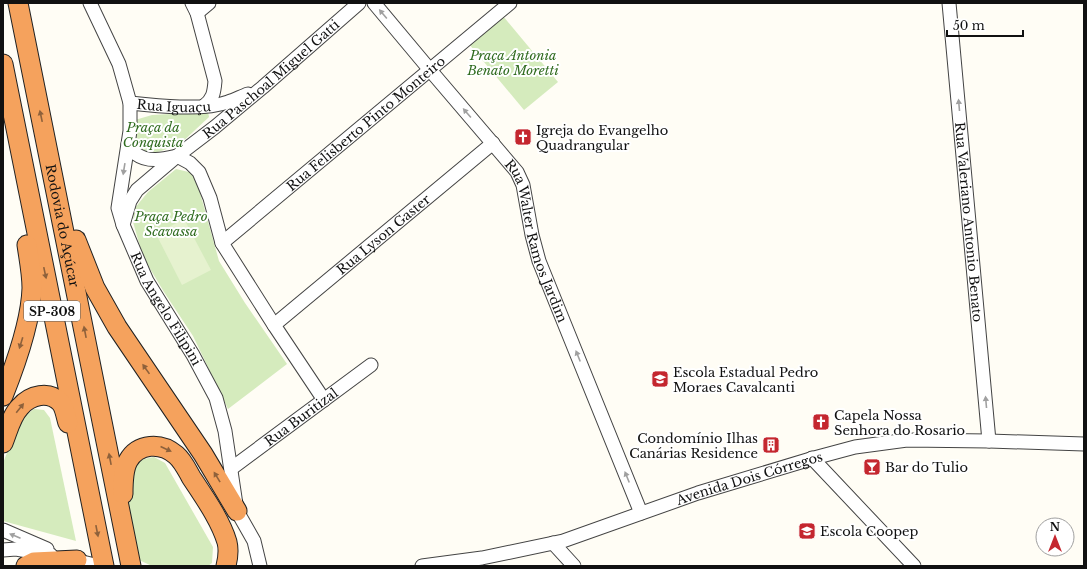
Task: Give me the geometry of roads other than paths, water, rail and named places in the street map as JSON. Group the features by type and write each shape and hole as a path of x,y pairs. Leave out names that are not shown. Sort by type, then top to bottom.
{"highway":[{"name":"Rodovia do Açúcar","path":"18,3 131,566"},
{"path":"24,31 30,3"},
{"name":"Rodovia do Açúcar","path":"3,64 14,125 104,566"},
{"path":"3,396 27,322 32,287 14,125"},
{"path":"49,154 82,258 95,288 117,327 203,454 237,511"},
{"path":"3,443 14,416 19,407 26,401 41,395 56,399 63,407 90,497"},
{"path":"123,525 124,470 128,461 144,447 158,446 165,448 170,450 180,459 208,503 220,526 227,542 228,559 226,566"},
{"path":"26,566 34,562 79,561"}],"street":[{"name":"Rua Angelo Filipini","path":"90,3 119,64 130,103 130,132 118,208 123,225 147,281 193,355 216,398 225,431 232,468 237,511 254,541 260,566"},
{"path":"204,106 211,101 215,81 195,8 209,3"},
{"name":"Rua Paschoal Miguel Gatti","path":"123,225 130,201 137,190 176,156 215,127 263,87 359,3"},
{"name":"Rua Walter Ramos Jardim","path":"374,3 517,172 523,185 532,235 539,260 641,513"},
{"name":"Rua Felisberto Pinto Monteiro","path":"222,244 510,3"},
{"name":"Rua Valeriano Antonio Benato","path":"949,3 989,441"},
{"path":"215,81 221,87 227,103 224,114 215,127"},
{"name":"Rua Iguaçu","path":"130,103 162,106 204,106 227,103 263,87"},
{"name":"Rua Lyson Gaster","path":"274,325 493,143"},
{"path":"128,144 136,154 146,158 163,159 176,156 190,163 199,172 210,198 222,244 324,400"},
{"name":"Rua Buritizal","path":"232,468 371,365"},
{"name":"Avenida Dois Córregos","path":"422,566 458,564 563,541 698,493 812,458 856,447 907,440 1084,444"},
{"path":"812,458 914,566"},
{"path":"3,530 79,561"},
{"path":"553,543 574,566"},
{"path":"3,550 16,549 99,566"}],"place":[{"name":"Igreja do Evangelho Quadrangular","path":"523,137"},
{"name":"Escola Estadual Pedro Moraes Cavalcanti","path":"660,379"},
{"name":"Capela Nossa Senhora do Rosario","path":"821,422"},
{"name":"Condomínio Ilhas Canárias Residence","path":"771,445"},
{"name":"Bar do Tulio","path":"872,467"},
{"name":"Escola Coopep","path":"807,531"}],"park label":[{"name":"Praça Antonia Benato Moretti","path":"513,62"},
{"name":"Praça da Conquista","path":"153,134"},
{"name":"Praça Pedro Scavassa","path":"171,224"}]}
